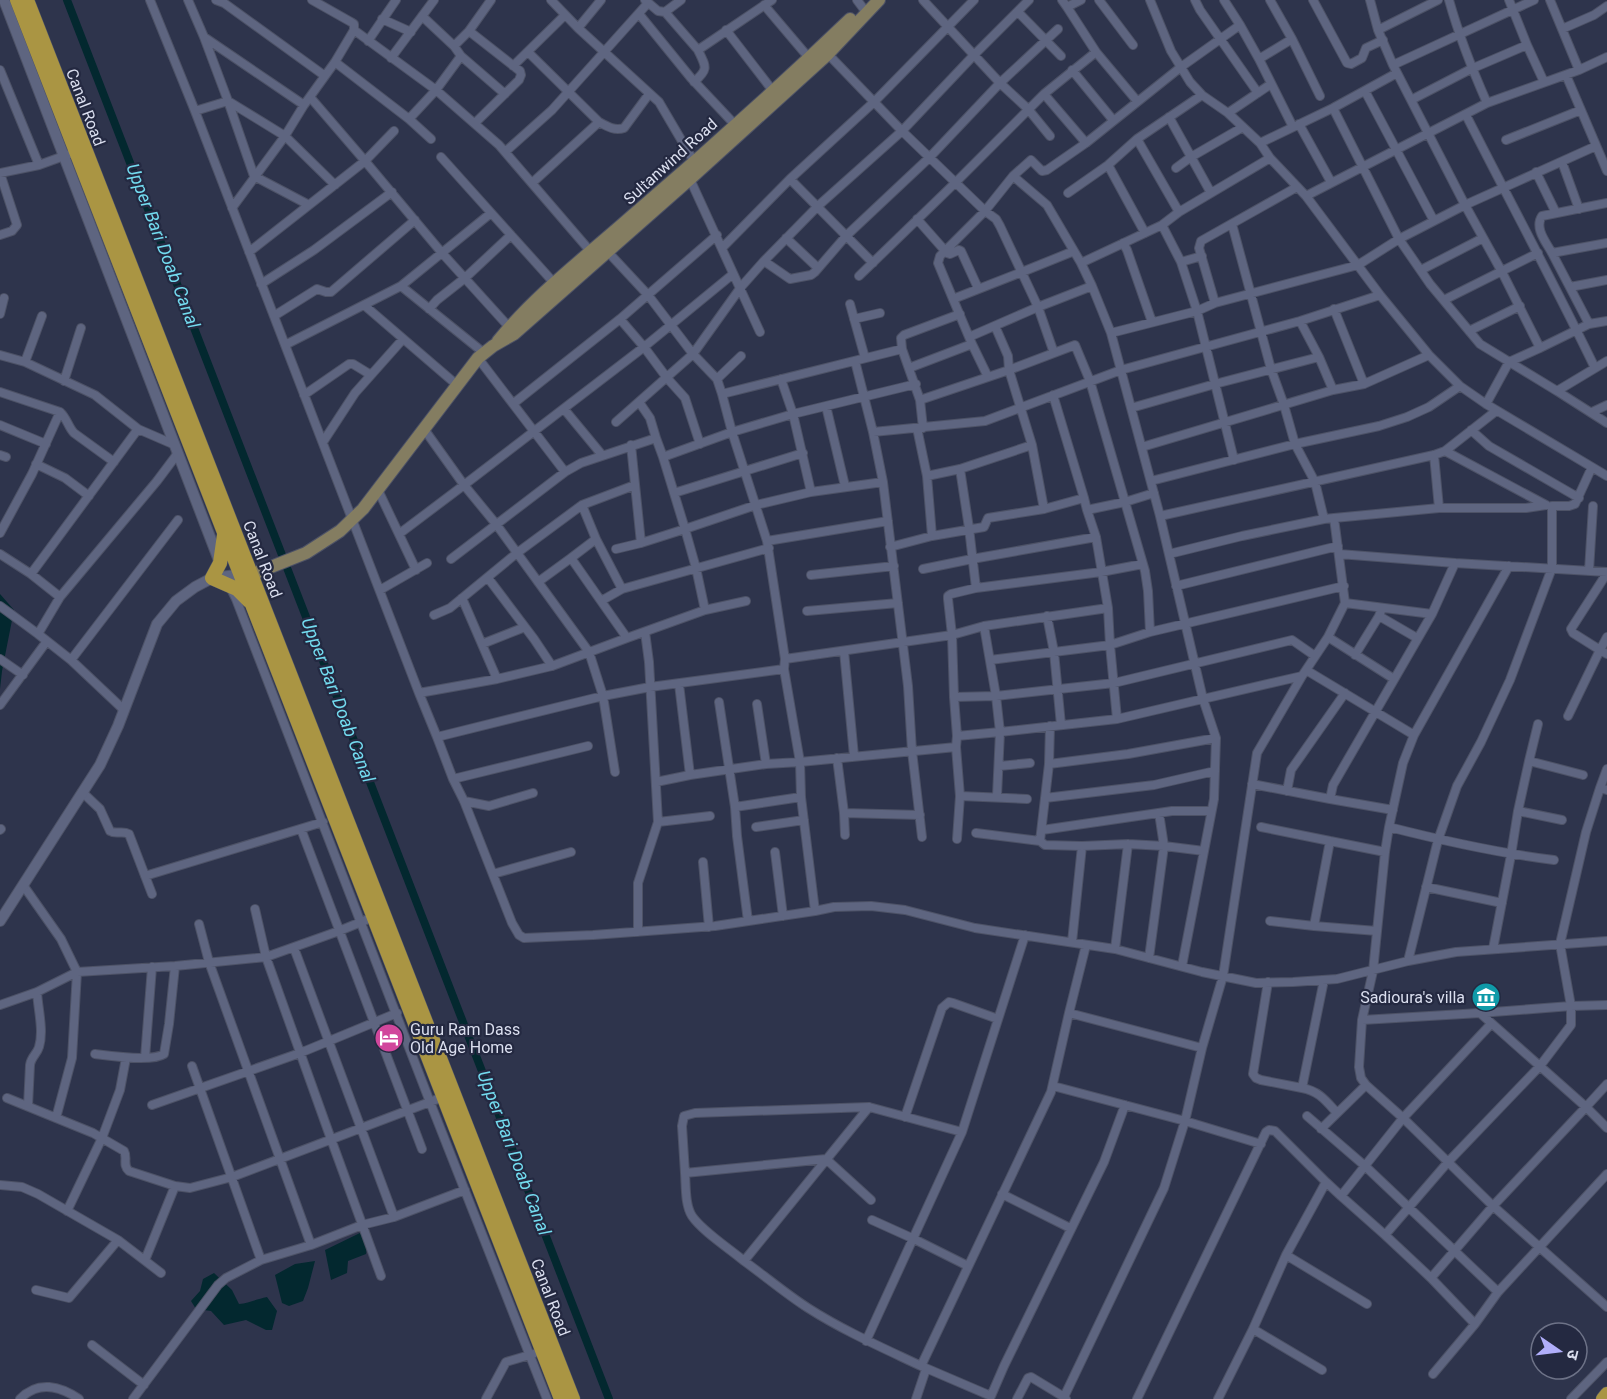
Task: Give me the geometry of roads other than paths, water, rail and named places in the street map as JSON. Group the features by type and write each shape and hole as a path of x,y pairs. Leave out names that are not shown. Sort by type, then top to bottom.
{"main road":[{"name":"Canal Road","path":"16,0 70,155 225,533 246,574 252,604 367,919 437,1099 536,1353 561,1399"},
{"name":"Canal Road","path":"27,0 246,574 573,1399"},
{"path":"738,129 879,0"},
{"name":"Sultanwind Road","path":"246,574 306,553 340,531 353,519 378,490 457,385 509,327 591,252 692,171 809,58 825,50 863,3"},
{"path":"485,352 514,334 608,252 692,171"},
{"path":"225,533 220,563 212,578 237,589 252,604"},
{"path":"1603,1399 1607,1394"}],"street":[{"path":"4,0 70,155 220,563"},
{"path":"150,0 453,779 512,922 522,938 709,927 834,907 883,907 905,910 975,928 1115,950 1256,982 1337,979 1408,961 1456,952 1607,941"},
{"path":"188,0 204,37 254,176 309,205"},
{"path":"216,0 224,3 325,76"},
{"path":"232,208 285,136 354,30 354,24 312,0"},
{"path":"328,9 334,0"},
{"path":"368,41 396,0"},
{"path":"391,58 434,0"},
{"path":"454,46 469,31 491,0"},
{"path":"551,0 578,28 659,102 692,171 722,248 760,332"},
{"path":"587,0 594,9"},
{"path":"578,28 601,0"},
{"path":"664,12 681,0"},
{"path":"923,0 1050,136"},
{"path":"722,248 790,179 874,102 974,0"},
{"path":"616,422 693,354 741,287 764,261 818,206 902,131 974,54 1029,0"},
{"path":"1081,0 1064,4 1096,52 1137,101"},
{"path":"1100,0 1133,45"},
{"path":"1150,0 1164,35 1190,82 1260,143 1270,158 1306,196 1380,295 1429,355 1460,386 1496,411 1607,476"},
{"path":"1196,0 1200,10 1258,93"},
{"path":"1224,0 1259,58 1271,84 1331,182"},
{"path":"1270,0 1293,39 1320,96"},
{"path":"1313,0 1347,63 1350,64 1362,58 1368,46 1383,40"},
{"path":"1370,0 1378,30 1395,69 1465,205 1503,272 1540,348"},
{"path":"1378,30 1438,0"},
{"path":"1449,0 1458,34 1487,103"},
{"path":"1509,0 1544,82"},
{"path":"1260,143 1365,92 1395,69 1458,34 1534,0"},
{"path":"1550,0 1580,70"},
{"path":"505,152 568,93 639,14 646,2 664,12 698,50 706,68 705,73 694,82"},
{"path":"698,50 768,2 809,58"},
{"path":"1562,29 1594,15 1607,6"},
{"path":"1018,12 1061,56"},
{"path":"639,14 694,82 738,129"},
{"path":"513,66 565,15"},
{"path":"422,16 454,46 461,56 505,94"},
{"path":"382,19 411,32"},
{"path":"988,377 938,264 940,256 985,211 1013,176 1031,160 1042,171 1047,170 1086,143 1181,67 1240,25"},
{"path":"764,261 790,279 813,274 846,236 929,158 1000,83 1058,29"},
{"path":"354,30 436,90 499,145 591,252"},
{"path":"726,30 773,91"},
{"path":"469,31 520,71 521,78 475,123"},
{"path":"204,37 304,105"},
{"path":"1259,58 1293,39"},
{"path":"1411,100 1471,69 1527,45"},
{"path":"825,50 902,131 1000,226 1038,307 1054,353"},
{"path":"528,52 599,122 613,129 624,128 649,94"},
{"path":"859,276 1044,94 1096,52"},
{"path":"410,119 436,90 461,56"},
{"path":"1306,196 1487,103 1580,70 1607,57"},
{"path":"335,62 410,119 431,139"},
{"path":"0,70 39,165"},
{"path":"1072,70 1113,120"},
{"path":"1566,75 1607,171"},
{"path":"1228,113 1271,84"},
{"path":"1365,92 1434,221"},
{"path":"1044,94 1086,143"},
{"path":"1068,193 1108,165 1137,139 1203,95"},
{"path":"310,97 442,253 509,327"},
{"path":"195,111 228,101 285,136 335,185"},
{"path":"1333,108 1399,239 1480,344 1607,423"},
{"path":"1506,140 1581,110"},
{"path":"1466,115 1595,368"},
{"path":"1169,117 1211,193"},
{"path":"532,183 599,122"},
{"path":"1176,168 1243,127"},
{"path":"249,252 365,161 394,131"},
{"path":"1137,139 1179,212"},
{"path":"1111,333 1358,265 1399,239 1465,205 1596,146"},
{"path":"0,235 12,231 17,225 0,173 39,165 70,155"},
{"path":"441,157 555,284"},
{"path":"1081,263 1162,225 1179,212 1270,158"},
{"path":"1562,162 1579,209"},
{"path":"1108,165 1145,233"},
{"path":"1536,172 1556,213"},
{"path":"1013,176 1047,205 1081,263 1111,333 1160,516 1203,699 1216,738 1214,799 1182,966"},
{"path":"790,179 873,263"},
{"path":"1215,303 1199,248 1201,241 1297,187"},
{"path":"261,284 314,250 392,192"},
{"path":"1589,324 1538,228 1538,223 1542,216 1607,203"},
{"path":"285,345 401,286 491,213"},
{"path":"917,219 944,251 950,254 961,251 978,288"},
{"path":"273,316 317,289 331,292 415,220"},
{"path":"1232,224 1261,332 1295,444 1315,482 1324,519"},
{"path":"1162,225 1181,262 1197,311 1234,460"},
{"path":"429,309 511,235"},
{"path":"514,403 648,296 717,235"},
{"path":"786,238 818,268"},
{"path":"1421,270 1484,238"},
{"path":"1123,243 1128,250 1152,322"},
{"path":"1552,253 1607,243"},
{"path":"953,299 1022,273 1074,250"},
{"path":"608,252 648,296 693,354 717,379 722,394 768,544 785,659 784,669 800,762 801,797 815,911"},
{"path":"1444,300 1538,253"},
{"path":"1181,262 1202,256"},
{"path":"399,534 644,347 734,274"},
{"path":"1570,287 1607,280"},
{"path":"401,286 485,352 514,403 565,472"},
{"path":"909,368 971,341 994,326 1092,286"},
{"path":"873,432 985,421 1121,370 1300,321 1380,295"},
{"path":"0,314 4,298"},
{"path":"850,304 865,358"},
{"path":"364,305 457,385"},
{"path":"1469,331 1520,306"},
{"path":"1334,309 1364,384"},
{"path":"854,319 880,313"},
{"path":"932,536 920,428 920,400 902,349 902,336 960,314"},
{"path":"25,362 42,316"},
{"path":"620,319 685,398 700,444"},
{"path":"1300,321 1333,390"},
{"path":"1486,404 1509,362 1589,324 1607,321"},
{"path":"994,326 1008,356 1009,370 1032,445 1044,509"},
{"path":"64,381 81,328"},
{"path":"323,442 356,393 403,339"},
{"path":"920,400 1075,345 1090,381 1143,564 1148,591 1150,632"},
{"path":"722,394 902,349"},
{"path":"0,355 25,362 95,395 138,429 177,449"},
{"path":"1142,447 1333,390 1364,384 1429,355"},
{"path":"717,379 741,356"},
{"path":"1131,408 1319,357"},
{"path":"855,361 884,482 908,686 912,751 922,837"},
{"path":"1557,391 1607,361"},
{"path":"304,395 349,364 355,364 371,375"},
{"path":"781,379 793,414 811,492"},
{"path":"663,457 732,432 793,414 916,384"},
{"path":"1151,481 1295,444 1379,426 1429,407 1460,386"},
{"path":"0,392 60,412 74,433 114,462"},
{"path":"1053,395 1096,537 1108,608 1117,719"},
{"path":"639,402 650,418 663,457 696,568 705,610"},
{"path":"1592,412 1607,405"},
{"path":"826,406 845,486"},
{"path":"564,409 602,455"},
{"path":"1160,516 1434,455 1444,451 1496,411"},
{"path":"0,533 60,412"},
{"path":"0,425 46,444"},
{"path":"31,574 138,429"},
{"path":"424,429 589,652 603,696 615,772"},
{"path":"1471,430 1489,446 1579,498"},
{"path":"451,559 565,472 602,455 656,438"},
{"path":"631,445 641,543"},
{"path":"927,476 960,469 1032,445"},
{"path":"38,634 60,597 157,481 177,449"},
{"path":"1444,451 1549,505"},
{"path":"674,493 803,453"},
{"path":"1434,455 1439,508"},
{"path":"36,464 58,474 89,496"},
{"path":"1169,554 1324,519 1439,508 1526,508 1573,505 1579,498 1592,467"},
{"path":"960,469 976,588"},
{"path":"616,549 756,505 811,492 884,482"},
{"path":"434,615 450,608 517,553 582,505 635,486"},
{"path":"378,490 416,570"},
{"path":"1086,510 1154,493"},
{"path":"890,547 969,528 984,527 988,518 1044,509 1084,498"},
{"path":"582,505 596,539 622,589"},
{"path":"1408,961 1438,840 1457,786 1510,680 1552,568 1549,505"},
{"path":"1589,571 1593,506"},
{"path":"1017,1399 1028,1378 1031,1377 1065,1398 1158,1202 1185,1120 1202,1048 1223,976 1257,753 1328,637 1345,603 1334,518"},
{"path":"71,660 178,520"},
{"path":"601,602 622,589 768,544 888,521"},
{"path":"923,569 1096,537"},
{"path":"538,582 596,539"},
{"path":"1176,586 1338,550 1455,563 1607,572 1571,629 1573,633 1603,652"},
{"path":"0,554 31,574 60,597"},
{"path":"571,558 627,638"},
{"path":"380,590 427,563"},
{"path":"1329,799 1333,785 1432,614 1455,563"},
{"path":"957,838 960,796 948,596 976,588 1101,572 1143,564"},
{"path":"811,575 894,566"},
{"path":"1509,566 1414,735 1403,763 1385,852 1373,971 1362,1020 1359,1067 1361,1078 1366,1085 1493,1206 1607,1307"},
{"path":"0,921 100,765 157,624 176,601 195,587 212,578 246,574"},
{"path":"488,578 552,666"},
{"path":"229,585 323,822 367,919 396,1013 437,1099 465,1190 536,1353 547,1399"},
{"path":"990,660 1110,645 1150,632 1344,586"},
{"path":"462,598 497,679"},
{"path":"419,693 552,666 705,610 746,601"},
{"path":"807,611 898,603"},
{"path":"1345,603 1381,612 1432,614"},
{"path":"0,606 71,660 124,710"},
{"path":"785,659 903,643 952,635 984,626 1108,608"},
{"path":"1381,612 1417,638"},
{"path":"1355,655 1381,612"},
{"path":"1047,616 1054,652 1061,724"},
{"path":"984,626 1000,732 997,796"},
{"path":"482,644 525,627"},
{"path":"638,932 639,883 658,822 645,632"},
{"path":"1328,637 1394,679"},
{"path":"1568,716 1603,652 1607,637"},
{"path":"954,697 996,696 1114,683 1292,640 1315,656"},
{"path":"0,705 47,641"},
{"path":"844,651 854,756"},
{"path":"0,659 23,675"},
{"path":"437,737 603,696 650,687 784,669"},
{"path":"957,736 1117,719 1304,673 1345,693 1414,735"},
{"path":"679,684 690,775"},
{"path":"1287,791 1291,770 1345,693"},
{"path":"719,702 735,807 748,921"},
{"path":"757,704 766,764"},
{"path":"1493,949 1518,811 1538,724"},
{"path":"1040,841 1049,764 1050,726"},
{"path":"1049,764 1128,754 1216,738"},
{"path":"453,779 588,746"},
{"path":"656,782 766,764 956,747"},
{"path":"837,758 844,813 844,835"},
{"path":"1529,760 1583,775"},
{"path":"999,766 1030,763"},
{"path":"1385,1235 1448,1162 1540,1066 1570,1025 1571,1006 1560,944 1586,832 1603,789 1607,769"},
{"path":"1045,798 1154,785 1215,771"},
{"path":"1252,784 1393,810"},
{"path":"82,792 100,809 110,831 115,833 123,831 129,834 152,894"},
{"path":"464,801 489,806 533,793"},
{"path":"960,796 1027,799"},
{"path":"735,807 801,797"},
{"path":"1042,830 1172,811 1211,811"},
{"path":"1518,811 1562,820"},
{"path":"844,813 920,815"},
{"path":"1149,958 1164,846 1159,813"},
{"path":"658,822 710,816"},
{"path":"756,827 804,820"},
{"path":"145,876 323,822"},
{"path":"1261,827 1385,852"},
{"path":"1389,827 1511,855 1554,860"},
{"path":"301,828 422,1149"},
{"path":"976,833 1040,841 1048,846 1128,844 1204,851"},
{"path":"1314,926 1330,841"},
{"path":"1115,950 1128,844"},
{"path":"1072,942 1082,846"},
{"path":"493,874 571,852"},
{"path":"775,852 783,916"},
{"path":"703,862 709,927"},
{"path":"23,885 61,939 77,972 72,1058 56,1118"},
{"path":"1426,887 1502,903"},
{"path":"255,909 266,957 381,1276"},
{"path":"0,1005 37,992 77,972 266,957 367,919"},
{"path":"1269,921 1377,930"},
{"path":"199,924 210,962 311,1245"},
{"path":"867,1341 962,1132 1025,935"},
{"path":"916,1399 924,1367 968,1266 1052,1092 1086,945"},
{"path":"294,948 394,1217"},
{"path":"95,1054 126,1058 161,1057 165,1051 175,966"},
{"path":"145,1058 152,967"},
{"path":"1302,1088 1324,980"},
{"path":"1268,982 1253,1074 1261,1080 1313,1090 1337,1113"},
{"path":"28,1106 30,1065 39,1047 37,992"},
{"path":"905,1117 942,1008 949,1002 953,1002 998,1018"},
{"path":"1362,1020 1607,1005"},
{"path":"152,1105 300,1053 396,1013"},
{"path":"1069,1013 1202,1048"},
{"path":"1480,1013 1607,1128"},
{"path":"1341,1196 1403,1118 1491,1023"},
{"path":"67,1211 102,1138 120,1090 126,1058"},
{"path":"192,1066 261,1260"},
{"path":"1431,1278 1493,1206 1607,1084"},
{"path":"1322,1129 1366,1085"},
{"path":"1053,1086 1185,1120 1261,1143"},
{"path":"7,1098 102,1138 124,1151 125,1166 129,1172 175,1186 190,1188 232,1176 437,1099"},
{"path":"962,1132 869,1107 695,1113 684,1116 682,1126 688,1204 692,1215 706,1231 807,1308 867,1341 995,1398 1004,1366 1104,1162 1125,1105"},
{"path":"744,1261 869,1107"},
{"path":"1307,1116 1365,1166 1498,1292"},
{"path":"1137,1399 1266,1132 1269,1131 1275,1131 1326,1182 1431,1278 1475,1324"},
{"path":"685,1173 826,1159 871,1200"},
{"path":"1433,1374 1475,1324 1498,1292 1607,1173"},
{"path":"1218,1399 1286,1255 1326,1182"},
{"path":"0,1185 21,1187 38,1194 118,1240 161,1273"},
{"path":"145,1260 175,1186"},
{"path":"133,1399 218,1285 226,1278 261,1260 311,1245 362,1225 394,1217 465,1190"},
{"path":"1002,1194 1070,1228"},
{"path":"872,1220 968,1266"},
{"path":"36,1290 69,1298 118,1240"},
{"path":"1286,1255 1367,1305"},
{"path":"1253,1329 1322,1370"},
{"path":"92,1345 144,1385"},
{"path":"486,1399 506,1362 536,1353"},
{"path":"1571,1399 1607,1362"},
{"path":"20,1399 25,1394 50,1386 60,1388 79,1399"}],"waterway":[{"name":"Upper Bari Doab Canal","path":"67,0 609,1399"}],"place":[{"name":"Sadioura's villa","path":"1486,997"},
{"name":"Guru Ram Dass Old Age Home","path":"389,1038"}]}
